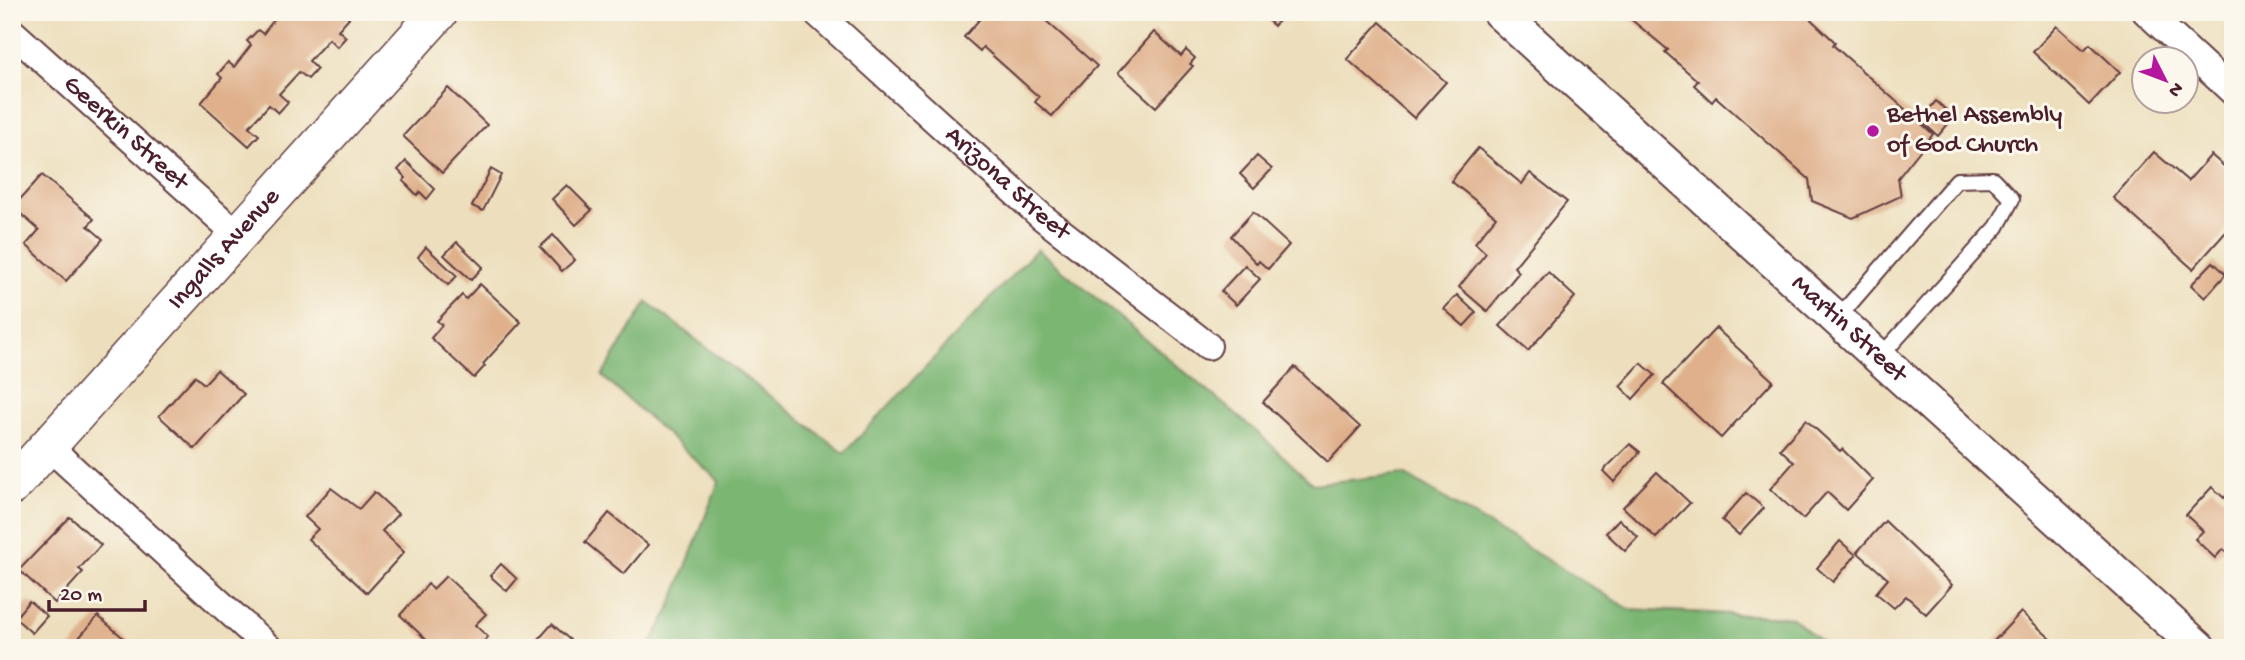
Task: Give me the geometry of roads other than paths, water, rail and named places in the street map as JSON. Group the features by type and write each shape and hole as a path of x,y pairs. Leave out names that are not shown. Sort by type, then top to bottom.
{"main road":[{"name":"Ingalls Avenue","path":"12,486 439,12"}],"street":[{"name":"Arizona Street","path":"816,12 1042,217 1208,346"},
{"name":"Martin Street","path":"1499,12 2199,648"},
{"path":"2146,12 2233,92"},
{"name":"Geerkin Street","path":"12,32 239,236"},
{"path":"48,446 269,648"}],"lane":[{"path":"1837,319 1957,180 1993,179 2012,199 1997,227 1880,358"}],"place":[{"name":"Bethel Assembly of God Church","path":"1873,131"}]}
